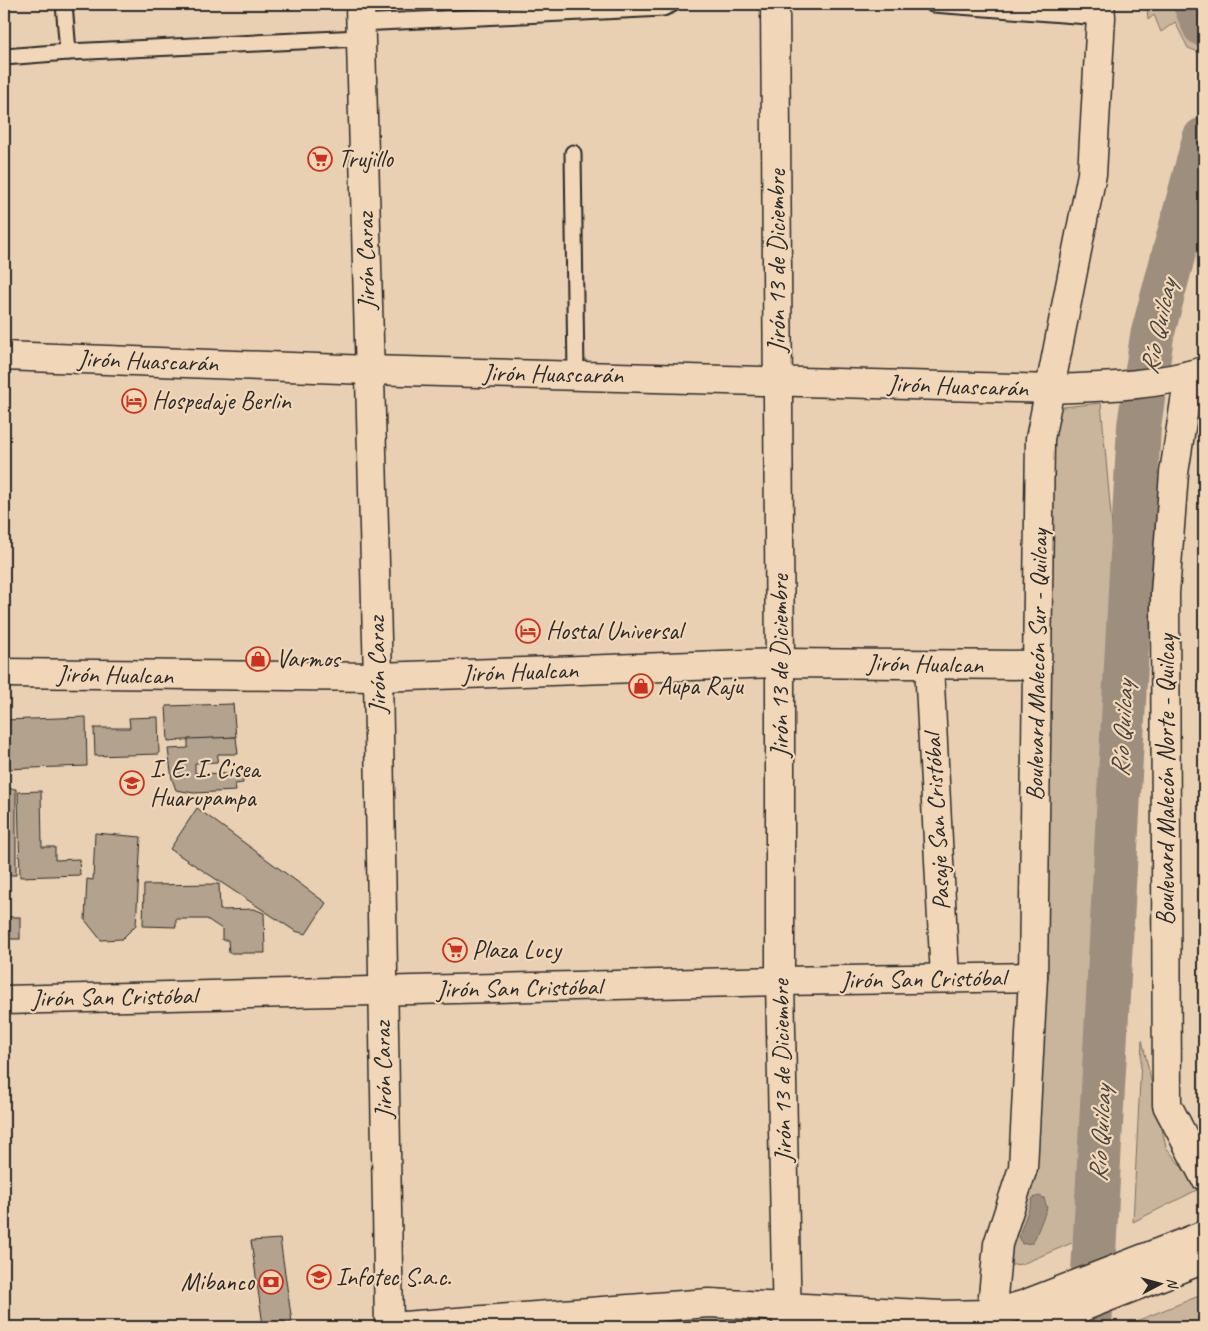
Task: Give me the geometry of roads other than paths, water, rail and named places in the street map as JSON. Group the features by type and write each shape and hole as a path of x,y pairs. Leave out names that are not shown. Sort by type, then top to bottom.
{"street":[{"name":"Jirón 13 de Diciembre","path":"775,4 780,663 780,981 787,1318"},
{"name":"Boulevard Malecón Sur - Quilcay","path":"990,1321 998,1244 1023,1168 1033,978 1040,439 1092,174 1101,10"},
{"name":"Jirón Caraz","path":"360,22 368,370 378,677 389,1327"},
{"name":"Jirón Huascarán","path":"4,356 368,370 576,374 1050,390 1102,387 1190,375"},
{"name":"Boulevard Malecón Norte - Quilcay","path":"1190,375 1174,473 1165,593 1167,1105 1204,1176"},
{"name":"Jirón Hualcan","path":"4,673 378,677 780,663 1036,665"},
{"name":"Pasaje San Cristóbal","path":"929,665 945,978"},
{"name":"Jirón San Cristóbal","path":"4,1000 780,981 1033,978"},
{"path":"1134,1275 1204,1235"},
{"path":"389,1327 709,1304 787,1318 941,1315 990,1321 1023,1305 1059,1303 1134,1275 1204,1259"},
{"path":"1032,1327 1059,1303"}],"lane":[{"path":"64,4 68,52"},
{"path":"4,57 360,22 663,8 672,4"},
{"path":"933,4 1101,10"},
{"path":"573,153 576,374"}],"waterway":[{"name":"Río Quilcay","path":"1195,4 1204,25"},
{"name":"Río Quilcay","path":"1090,1327 1139,426 1152,336 1204,139"}],"place":[{"name":"Trujillo","path":"320,159"},
{"name":"Hospedaje Berlin","path":"134,401"},
{"name":"Hostal Universal","path":"528,631"},
{"name":"Varmos","path":"258,659"},
{"name":"Aupa Raju","path":"641,686"},
{"name":"I. E. I. Cisea Huarupampa","path":"132,783"},
{"name":"Plaza Lucy","path":"455,950"},
{"name":"Infotec S.a.c.","path":"319,1277"},
{"name":"Mibanco","path":"271,1282"}]}
